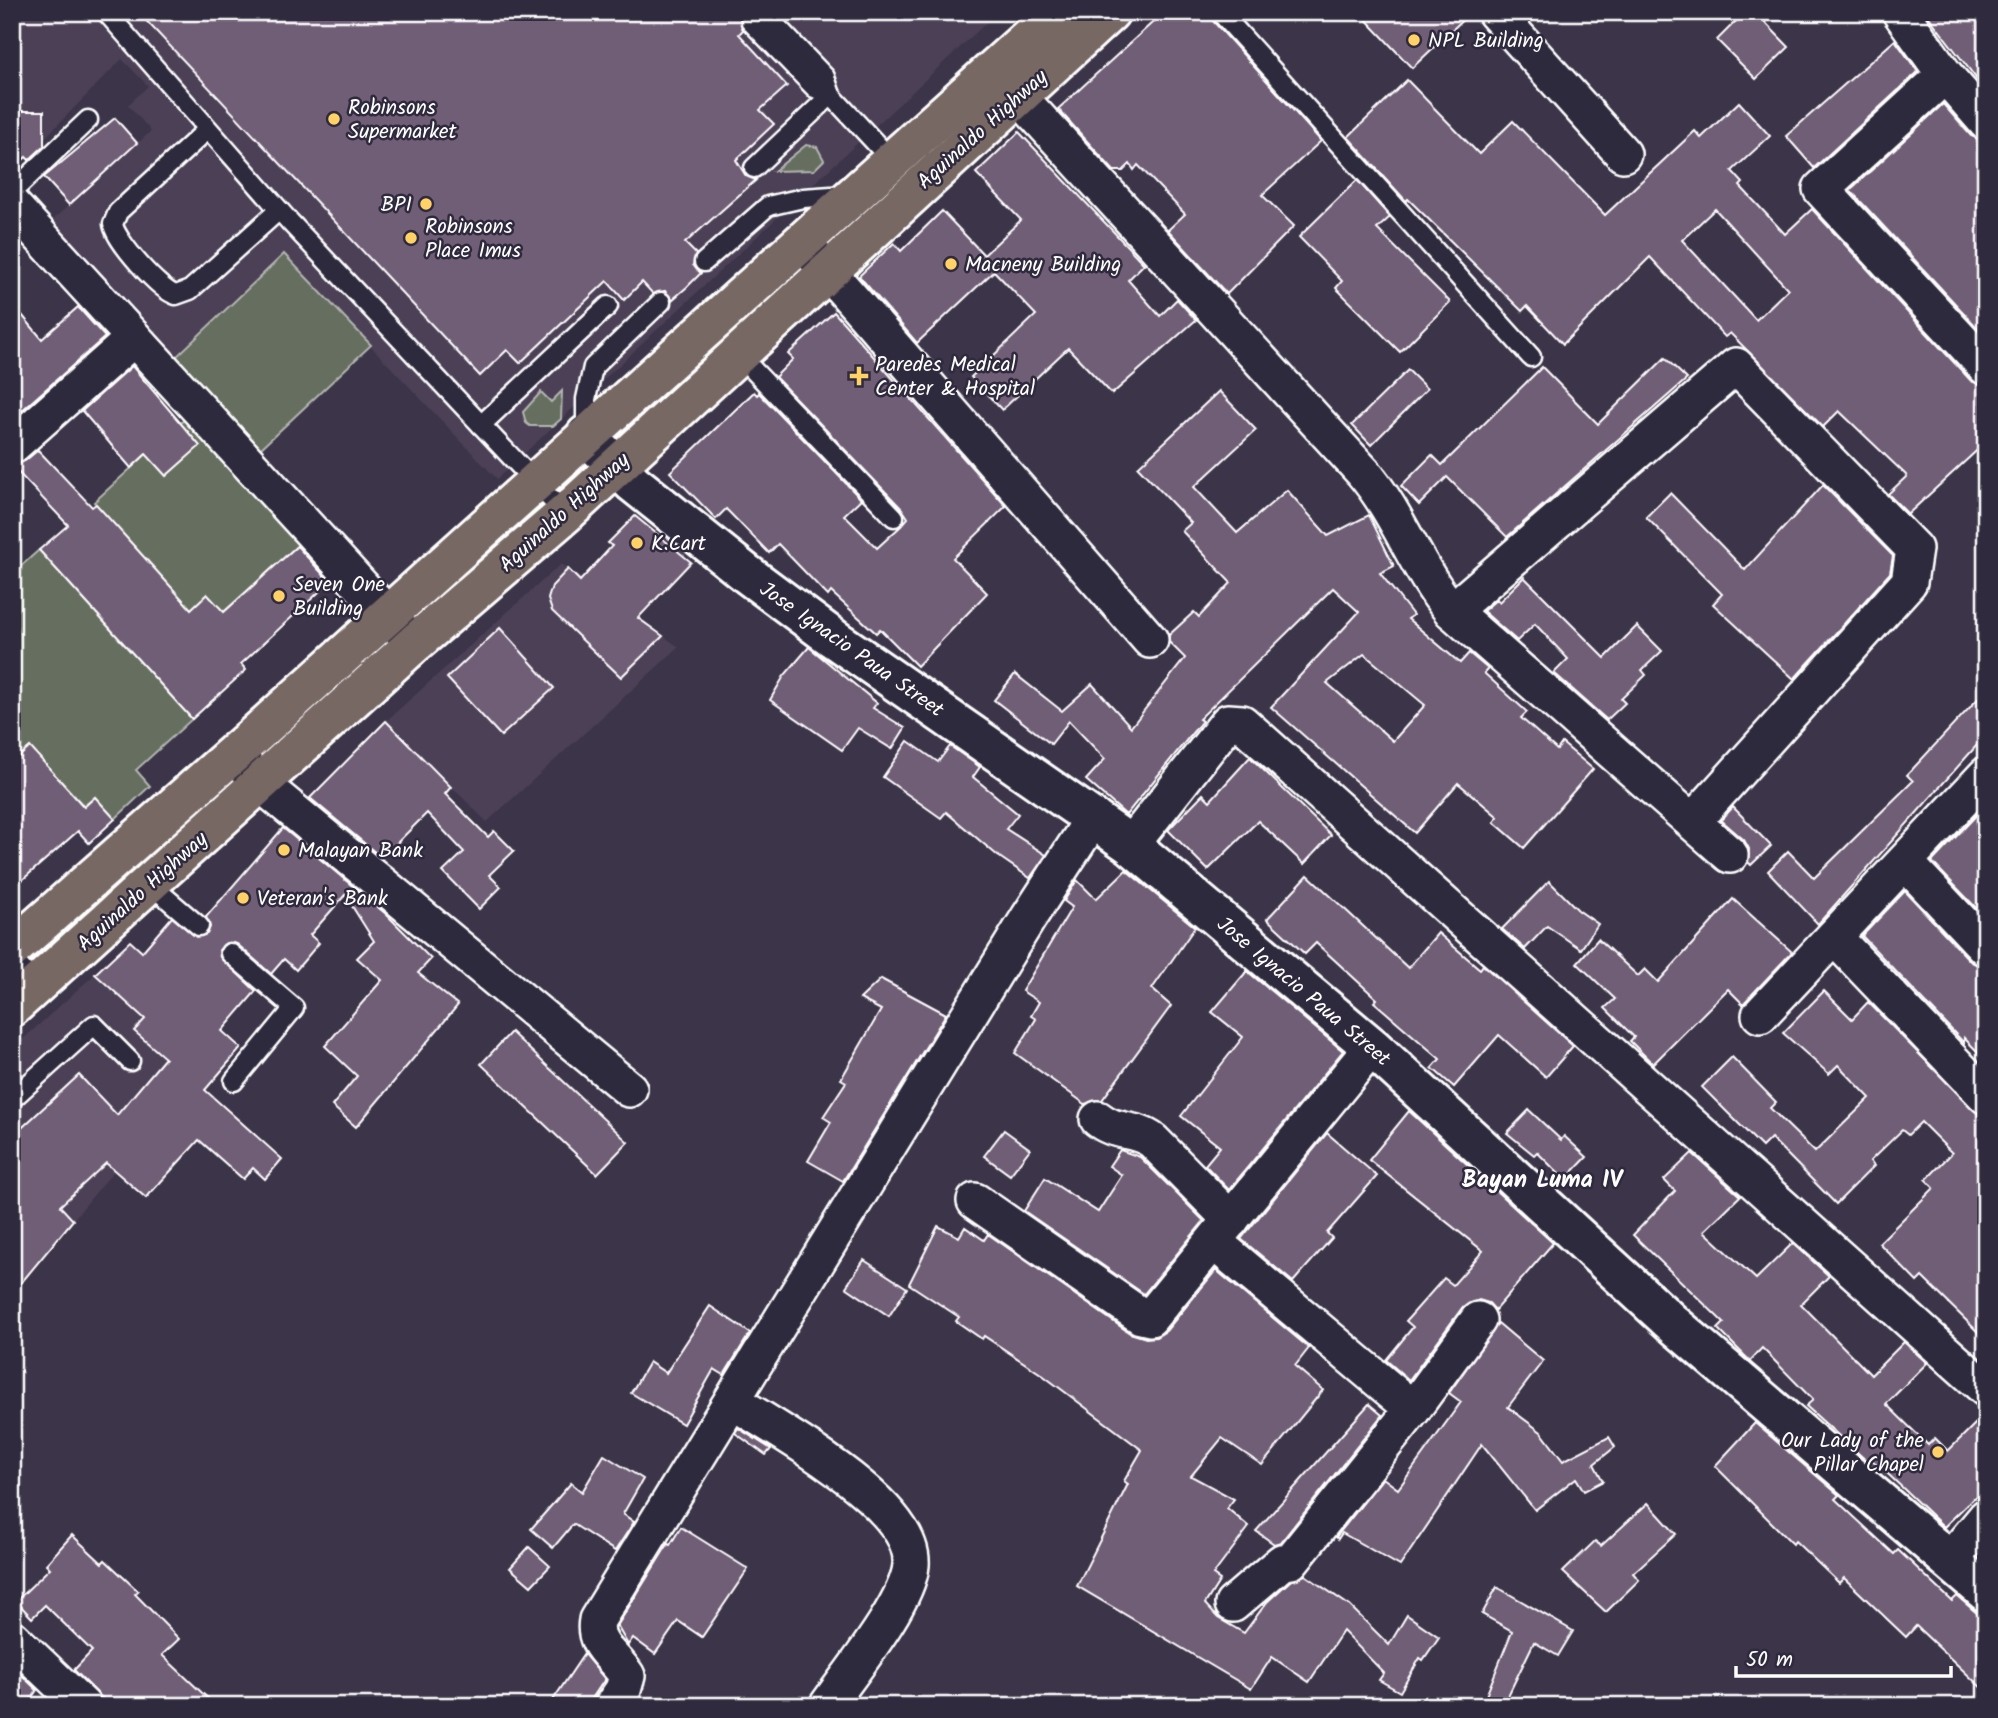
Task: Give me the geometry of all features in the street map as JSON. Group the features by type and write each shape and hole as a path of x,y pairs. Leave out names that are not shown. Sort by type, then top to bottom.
{"highway":[{"name":"Aguinaldo Highway","path":"1006,83 1057,12"},
{"name":"Aguinaldo Highway","path":"18,990 149,884 415,643 565,514 828,269 906,174 1006,83 1110,12"},
{"name":"Aguinaldo Highway","path":"12,949 234,754 856,194 906,174"}],"street":[{"path":"1495,12 1623,154"},
{"path":"1900,12 1945,75 1986,122"},
{"path":"1945,75 1821,189 1986,367"},
{"path":"1006,83 1363,472 1390,507 1439,597 1452,611 1730,855"},
{"path":"12,205 386,617 415,643"},
{"path":"801,242 828,269 1150,640"},
{"path":"12,446 134,338"},
{"path":"1452,611 1736,366 1914,549 1909,582 1693,821"},
{"name":"Jose Ignacio Paua Street","path":"586,435 616,467 678,520 833,638 1131,845 1372,1047 1672,1323 1986,1592"},
{"path":"1131,845 1228,722 1242,723 1986,1389"},
{"path":"234,754 261,784 629,1089"},
{"path":"1760,1015 1983,783"},
{"path":"612,1706 623,1690 627,1676 619,1663 600,1646 594,1633 597,1620 1029,917 1094,817"},
{"path":"1905,862 1986,948"},
{"path":"1834,937 1986,1096"},
{"path":"975,1201 1141,1316 1150,1318 1372,1047"},
{"path":"1098,1119 1117,1131 1145,1135 1179,1164 1223,1231 1413,1409"},
{"path":"1233,1604 1282,1562 1291,1561 1413,1409 1478,1320"},
{"path":"733,1401 830,1464 863,1490 886,1511 910,1551 911,1564 902,1594 827,1706"},
{"path":"1950,1560 1986,1517"},
{"path":"12,1638 68,1700"}],"lane":[{"path":"106,12 279,209 565,514"},
{"path":"1220,12 1531,357"},
{"path":"757,17 825,78 831,95 906,174"},
{"path":"754,168 831,95"},
{"path":"12,192 88,120"},
{"path":"208,129 118,212 113,224 117,237 163,289 176,295 190,290 279,209"},
{"path":"704,262 768,206 803,198 856,194"},
{"path":"586,435 586,399 593,367 661,302"},
{"path":"481,425 608,306"},
{"path":"737,353 894,517"},
{"path":"149,884 198,926"},
{"path":"230,953 294,1008 234,1081"},
{"path":"12,1099 94,1025 130,1061"}],"shaded area":[{"name":"Robinsons Place Imus","path":"12,12 998,12 497,479 284,255 174,359 50,222 151,131 128,105 148,86 122,59 35,148 12,144"},
{"path":"561,564 679,647 487,822 386,721"},
{"path":"95,974 199,1069 12,1293 12,1049"}],"green space":[{"path":"806,145 817,147 824,160 814,170 774,171"},
{"path":"284,254 371,345 258,451 174,359"},
{"path":"562,391 561,419 553,426 530,426 526,423 523,412 541,392 551,402"},
{"path":"186,418 300,543 207,627 94,502"},
{"path":"39,550 192,719 136,770 150,786 115,819 95,797 84,806 41,760 12,786 12,574"}],"building":[{"path":"138,12 746,12 740,18 743,30 739,34 787,86 760,110 774,124 736,160 746,176 756,180 685,243 696,254 693,265 701,273 687,287 672,300 665,291 653,294 642,282 624,300 607,281 520,363 507,350 480,376"},
{"path":"1164,12 1209,12 1212,20 1321,141 1262,195 1294,226 1227,294 1168,230 1185,214 1138,165 1134,170 1130,164 1123,171 1114,171 1058,109"},
{"name":"NPL Building","path":"1359,12 1471,12 1412,68"},
{"path":"1745,12 1755,12 1789,47 1756,79 1717,40"},
{"path":"1986,12 1986,91 1926,13"},
{"path":"1895,40 1918,72 1814,168 1786,136"},
{"path":"1407,80 1479,154 1513,121 1605,215 1695,131 1701,138 1739,102 1770,136 1732,171 1743,183 1740,186 1785,234 1812,209 1971,381 1986,387 1986,442 1908,514 1888,494 1907,476 1839,411 1823,427 1730,333 1725,337 1650,257 1563,344 1527,306 1522,311 1408,199 1406,201 1348,137","holes":["1715,209 1788,289 1756,320 1682,240"]},
{"path":"1943,104 1971,136 1986,142 1986,337 1850,190"},
{"path":"12,111 44,111 44,146 29,160 26,157 12,170"},
{"path":"115,118 137,143 69,205 44,177"},
{"path":"1019,132 1144,264 1128,280 1160,316 1177,299 1196,320 1112,394 1068,348 1002,410 971,377 1036,315 994,271 917,343 859,276 894,243 901,251 942,211 984,255 1021,220 976,173"},
{"path":"1357,180 1390,217 1377,229 1450,302 1400,352 1336,288 1342,281 1299,237"},
{"path":"12,303 42,339 78,307 105,337 12,419"},
{"path":"834,312 1006,506 953,558 987,593 917,666 880,629 876,633 831,592 828,596 778,544 769,553 726,509 716,519 670,472 754,392 757,395 759,393 861,499 844,515 877,548 902,525 908,518 902,509 775,377 793,359 788,354"},
{"path":"1665,358 1687,379 1507,537 1447,477 1419,505 1401,486 1432,455 1442,465 1542,367 1598,424"},
{"path":"132,366 200,446 166,476 146,454 131,468 82,411"},
{"path":"1408,370 1427,389 1371,445 1352,425"},
{"path":"1219,391 1256,430 1194,487 1237,533 1287,490 1328,536 1369,515 1394,566 1380,573 1413,615 1408,619 1460,663 1469,653 1488,669 1484,673 1527,712 1521,718 1557,750 1562,743 1593,769 1524,848 1494,822 1498,817 1458,783 1415,833 1271,707 1359,612 1333,588 1199,719 1202,721 1126,815 1086,780 1105,759 1069,721 1051,744 994,700 1015,674 1062,711 1092,684 1131,727 1185,658 1169,642 1169,635 1194,612 1199,617 1231,583 1182,531 1191,523 1138,467","holes":["1364,654 1425,705 1393,741 1327,683"]},
{"path":"38,450 92,507 96,504 191,609 207,594 224,612 297,546 330,582 241,664 246,670 192,719 39,550 68,525 12,466 25,461"},
{"path":"1823,485 1893,556 1890,573 1794,679 1713,604 1722,594 1646,517 1670,493 1745,570"},
{"path":"635,516 691,562 638,618 663,636 621,677 552,611 548,599 552,586 568,569 580,581 612,546 608,543"},
{"path":"1524,577 1605,658 1637,626 1662,651 1642,670 1646,675 1621,699 1625,703 1607,720 1554,673 1568,659 1535,624 1517,641 1483,611 1497,599 1499,602"},
{"path":"500,628 554,688 501,736 447,678"},
{"path":"809,647 877,703 873,708 905,728 892,749 858,728 842,750 770,700 784,676"},
{"path":"1986,690 1986,735 1818,924 1768,871 1788,851 1814,878 1913,781 1907,775"},
{"path":"386,721 451,787 445,794 488,837 494,831 514,851 489,875 501,887 479,909 443,872 464,852 427,813 382,858 310,798"},
{"path":"908,741 938,762 950,746 980,767 973,777 1018,814 1006,829 1046,855 1030,878 998,856 946,812 941,818 883,777"},
{"path":"30,747 84,807 95,797 115,819 89,843 78,831 12,889 12,763"},
{"path":"1250,757 1331,835 1304,864 1258,821 1208,870 1168,830 1203,794 1210,801"},
{"path":"1986,805 1986,918 1932,862"},
{"path":"1733,807 1771,846 1751,865 1748,862 1749,849 1744,840 1721,820"},
{"path":"283,828 386,914 431,959 418,973 458,1005 356,1127 332,1106 357,1076 325,1046 382,980 357,958 374,941 345,895 310,935 319,943 296,970 284,959 271,974 237,944 226,943 219,950 220,957 256,991 222,1031 241,1048 205,1090 282,1159 265,1179 253,1168 243,1179 199,1140 146,1198 106,1163 60,1206 73,1220 12,1294 12,1137 79,1075 117,1115 165,1058 134,1031 145,1019 95,974 130,941 142,952 172,917 196,937 207,934 210,927 206,917"},
{"path":"1126,870 1195,927 1152,989 1171,1006 1102,1100 1085,1104 1015,1053 1036,1019 1031,1016 1039,1002 1022,991 1072,907 1064,901 1077,880 1096,899"},
{"path":"1308,875 1408,968 1438,933 1480,969 1483,965 1573,1046 1546,1077 1499,1035 1454,1087 1432,1068 1440,1059 1374,1002 1377,999 1316,943 1305,954 1267,919"},
{"path":"1549,881 1578,910 1598,924 1581,949 1547,926 1525,949 1502,929"},
{"path":"1905,891 1971,962 1986,968 1986,1060 1964,1038 1964,1043 1862,936"},
{"path":"1733,899 1792,952 1743,1004 1728,989 1653,1064 1630,1041 1634,1037 1605,1008 1615,999 1577,963 1598,939 1638,976 1645,969 1658,982"},
{"path":"1247,971 1343,1051 1229,1190 1205,1165 1220,1147 1181,1116 1243,1037 1212,1012"},
{"path":"881,979 946,1014 843,1181 808,1161 831,1122 823,1117 846,1082 841,1079 881,1010 860,999"},
{"path":"1824,991 1852,1019 1868,1002 1986,1122 1986,1340 1922,1277 1917,1282 1879,1243 1934,1188 1926,1180 1952,1153 1921,1122 1908,1135 1902,1130 1870,1161 1874,1166 1836,1204 1771,1138 1762,1147 1702,1087 1732,1057 1776,1102 1770,1108 1815,1152 1870,1098 1838,1065 1829,1074 1783,1033"},
{"path":"511,1032 628,1142 597,1174 481,1064"},
{"path":"1529,1110 1561,1140 1564,1136 1587,1157 1565,1180 1537,1152 1534,1155 1507,1133"},
{"path":"1409,1111 1553,1243 1495,1310 1489,1303 1479,1300 1462,1308 1409,1380 1386,1360 1413,1327 1406,1321 1444,1278 1453,1285 1483,1251 1369,1160"},
{"path":"1004,1130 1030,1149 1010,1175 984,1156"},
{"path":"1327,1133 1377,1176 1327,1233 1332,1238 1293,1282 1241,1239"},
{"path":"1120,1150 1140,1157 1204,1221 1144,1294 1024,1211 1045,1178 1098,1212 1122,1175 1109,1166"},
{"path":"1692,1153 1740,1196 1704,1231 1756,1279 1793,1243 1829,1276 1801,1304 1871,1375 1904,1342 1927,1363 1886,1404 1928,1445 1935,1438 1948,1451 1986,1413 1986,1486 1944,1527 1872,1460 1869,1463 1806,1406 1813,1400 1762,1348 1750,1361 1718,1329 1724,1323 1633,1235 1675,1191 1664,1180"},
{"path":"938,1226 959,1237 965,1227 984,1240 988,1234 1130,1333 1146,1338 1156,1337 1166,1331 1216,1270 1309,1348 1295,1366 1323,1390 1262,1465 1222,1438 1191,1476 1234,1499 1227,1508 1249,1527 1213,1575 1220,1580 1205,1604 1218,1618 1244,1633 1267,1602 1290,1581 1305,1575 1350,1606 1389,1645 1407,1615 1439,1637 1423,1660 1420,1658 1400,1692 1379,1680 1384,1673 1343,1631 1309,1682 1272,1657 1251,1689 1077,1586 1128,1484 1124,1481 1142,1450 1041,1374 984,1336 982,1339 956,1321 959,1317 909,1284"},
{"path":"864,1260 907,1288 889,1316 846,1287"},
{"path":"710,1306 750,1333 724,1375 714,1369 683,1424 631,1393 649,1362 666,1373"},
{"path":"1498,1323 1543,1361 1508,1407 1541,1432 1563,1461 1609,1437 1615,1447 1594,1464 1603,1481 1584,1491 1576,1478 1535,1510 1482,1444 1400,1566 1342,1533 1338,1539 1336,1537 1383,1478 1398,1489 1461,1402 1449,1393"},
{"path":"1369,1404 1382,1415 1281,1542 1274,1544 1256,1531"},
{"path":"1755,1423 1839,1495 1835,1499 1894,1554 1898,1550 1952,1601 1957,1596 1986,1621 1986,1692 1916,1626 1906,1637 1844,1578 1839,1583 1795,1541 1793,1544 1715,1466"},
{"path":"738,1428 771,1449 766,1455 735,1433"},
{"path":"604,1455 643,1479 623,1514 634,1522 615,1551 573,1524 553,1548 531,1529 571,1483 582,1492"},
{"path":"1648,1503 1676,1534 1633,1573 1639,1580 1606,1612 1563,1572 1595,1541 1601,1546"},
{"path":"681,1527 748,1569 702,1637 678,1621 655,1654 633,1638 628,1645 617,1626"},
{"path":"72,1535 102,1563 105,1560 138,1591 135,1594 179,1639 162,1655 216,1706 110,1706 74,1670 92,1651 45,1605 32,1618 16,1601 50,1568 46,1564"},
{"path":"529,1547 550,1566 531,1586 510,1568"},
{"path":"1497,1587 1573,1631 1558,1656 1534,1642 1503,1706 1482,1706 1512,1631 1482,1614"},
{"path":"584,1654 605,1679 587,1706 549,1706"},
{"path":"12,1666 37,1690 26,1706 12,1706"}],"place":[{"name":"NPL Building","path":"1414,40"},
{"name":"Robinsons Supermarket","path":"334,119"},
{"name":"BPI","path":"426,204"},
{"name":"Robinsons Place Imus","path":"411,238"},
{"name":"Macneny Building","path":"951,264"},
{"name":"Paredes Medical Center & Hospital","path":"859,376"},
{"name":"K.Cart","path":"637,543"},
{"name":"Seven One Building","path":"279,596"},
{"name":"Malayan Bank","path":"284,850"},
{"name":"Veteran's Bank","path":"243,898"},
{"name":"Our Lady of the Pillar Chapel","path":"1938,1452"}],"district":[{"name":"Bayan Luma IV","path":"1542,1179"}]}
